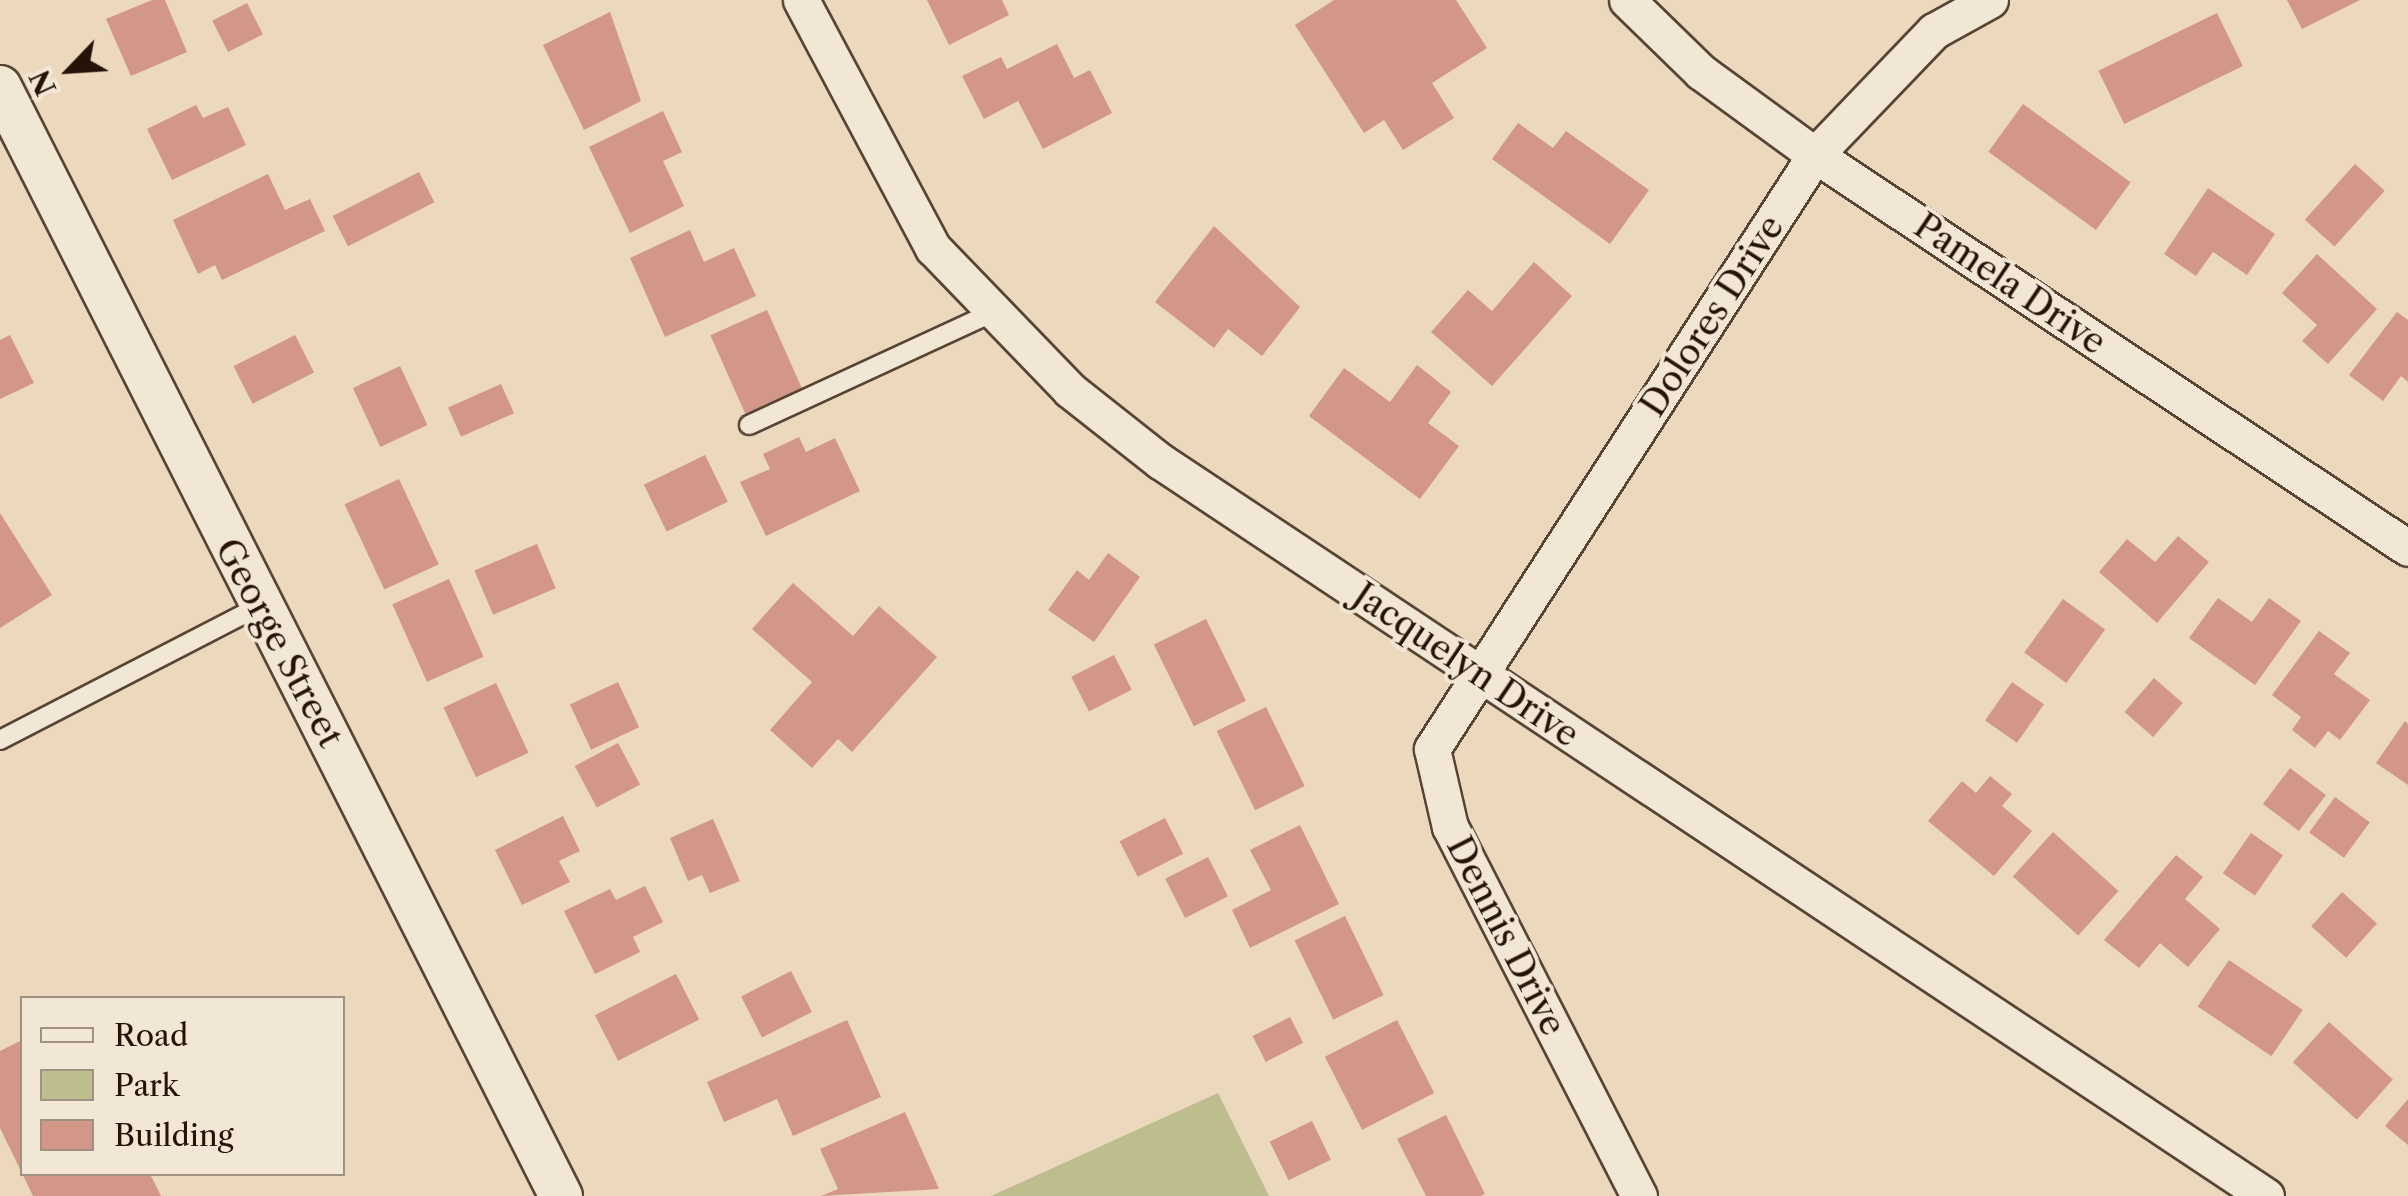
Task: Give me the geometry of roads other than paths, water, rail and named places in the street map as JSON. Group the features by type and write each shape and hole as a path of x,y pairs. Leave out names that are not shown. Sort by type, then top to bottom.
{"street":[{"name":"Jacquelyn Drive","path":"801,0 933,248 992,314 1160,462 2266,1196"},
{"name":"Pamela Drive","path":"1627,0 1701,72 1815,155 2408,548"},
{"name":"Dolores Drive","path":"1482,676 1815,155 1934,31 1990,0"},
{"name":"George Street","path":"0,87 258,608 561,1196"},
{"name":"Dennis Drive","path":"1482,676 1432,750 1450,827 1639,1196"}],"lane":[{"path":"749,425 992,314"},
{"path":"0,740 258,608"}]}
